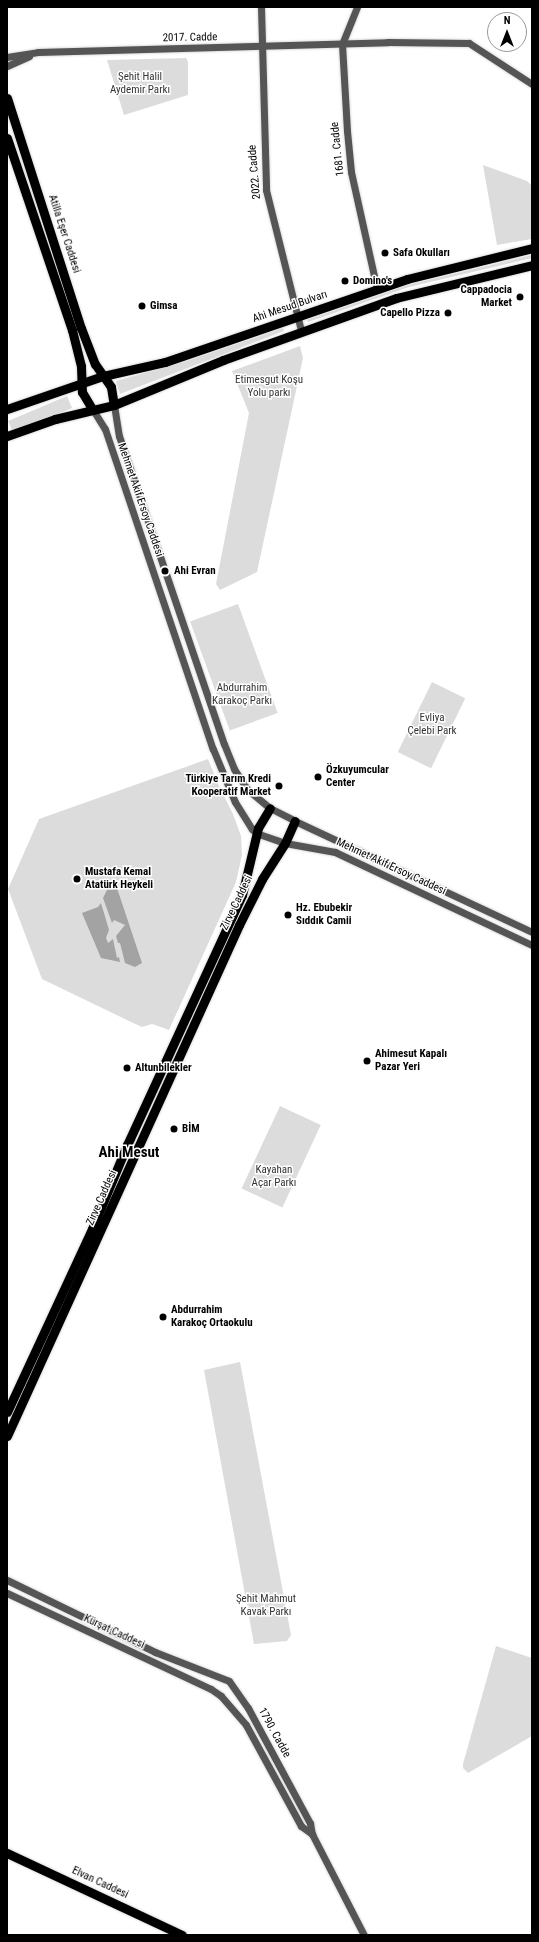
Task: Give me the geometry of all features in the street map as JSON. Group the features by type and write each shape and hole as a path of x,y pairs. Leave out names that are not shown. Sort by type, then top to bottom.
{"main road":[{"name":"Atilla Eşer Caddesi","path":"7,98 81,328 95,364 103,376"},
{"path":"7,138 72,330 81,366 81,384 84,397 93,410"},
{"name":"Ahi Mesud Bulvarı","path":"7,409 103,376 165,362 377,289 444,269 532,248"},
{"path":"7,436 55,419 114,405 301,330 411,293 532,265"},
{"path":"103,376 111,387 114,405"},
{"name":"Zirve Caddesi","path":"7,1412 92,1230 126,1145 239,901 253,853 256,833 260,822 270,808"},
{"name":"Zirve Caddesi","path":"7,1436 239,925 262,879 285,843 295,821"},
{"name":"Elvan Caddesi","path":"7,1853 182,1935"}],"street":[{"name":"2022. Cadde","path":"261,7 266,190 301,330"},
{"name":"1681. Cadde","path":"357,7 342,44 346,130 351,172 377,289"},
{"name":"2017. Cadde","path":"7,57 38,52 342,44 469,43 532,84"},
{"name":"2017. Cadde","path":"7,66 38,52"},
{"name":"Mehmet Akif Ersoy Caddesi","path":"114,405 119,436 232,763 247,789 270,808 295,821 532,932"},
{"name":"Mehmet Akif Ersoy Caddesi","path":"93,410 104,429 214,749 235,802 249,825 256,833 285,843 335,852 532,945"},
{"name":"Kürşat Caddesi","path":"7,1580 155,1652 192,1666"},
{"name":"Kürşat Caddesi","path":"7,1593 212,1689"},
{"name":"1790. Cadde","path":"192,1666 223,1678 236,1688 310,1822 312,1834 364,1935"},
{"name":"1790. Cadde","path":"212,1689 225,1699 246,1725 301,1826 312,1834"}],"green space":[{"name":"Şehit Halil Aydemir Parkı","path":"186,58 188,62 188,95 124,115 107,60"},
{"path":"483,165 527,181 532,186 532,239 497,245"},
{"path":"532,255 532,258 409,287 308,322 307,320 408,285"},
{"path":"283,328 284,331 120,394 116,381 181,363"},
{"name":"Etimesgut Koşu Yolu parkı","path":"300,346 303,358 257,572 220,590 216,584 249,413 232,371"},
{"path":"67,396 72,408 13,433 8,421"},
{"name":"Abdurrahim Karakoç Parkı","path":"238,604 278,713 230,730 190,621"},
{"name":"Evliya Çelebi Park","path":"432,682 465,698 431,768 398,752"},
{"path":"208,759 233,814 241,836 242,855 236,882 169,1030 152,1024 142,1027 42,979 8,889 39,819"},
{"name":"Kayahan Açar Parkı","path":"280,1106 321,1125 282,1207 242,1188"},
{"name":"Şehit Mahmut Kavak Parkı","path":"240,1362 291,1635 287,1641 254,1644 204,1370"},
{"path":"496,1646 532,1658 532,1736 468,1773 463,1768 463,1764"}],"shaded area":[{"path":"115,882 142,963 135,967 125,963 120,943 118,943 116,936 125,925 114,920 112,923 103,898 110,884"},
{"path":"101,903 109,930 106,938 108,943 113,939 117,958 119,957 120,962 101,958 82,913 98,907"}],"place":[{"name":"Safa Okulları","path":"385,253"},
{"name":"Domino's","path":"345,281"},
{"name":"Cappadocia Market","path":"520,297"},
{"name":"Gimsa","path":"142,306"},
{"name":"Capello Pizza","path":"448,313"},
{"name":"Ahi Evran","path":"165,571"},
{"name":"Özkuyumcular Center","path":"318,777"},
{"name":"Türkiye Tarım Kredi Kooperatif Market","path":"279,786"},
{"name":"Mustafa Kemal Atatürk Heykeli","path":"77,879"},
{"name":"Hz. Ebubekir Sıddık Camii","path":"288,915"},
{"name":"Ahimesut Kapalı Pazar Yeri","path":"367,1061"},
{"name":"Altunbilekler","path":"127,1068"},
{"name":"BİM","path":"174,1129"},
{"name":"Abdurrahim Karakoç Ortaokulu","path":"163,1317"}],"district":[{"name":"Ahi Mesut","path":"129,1153"}]}
